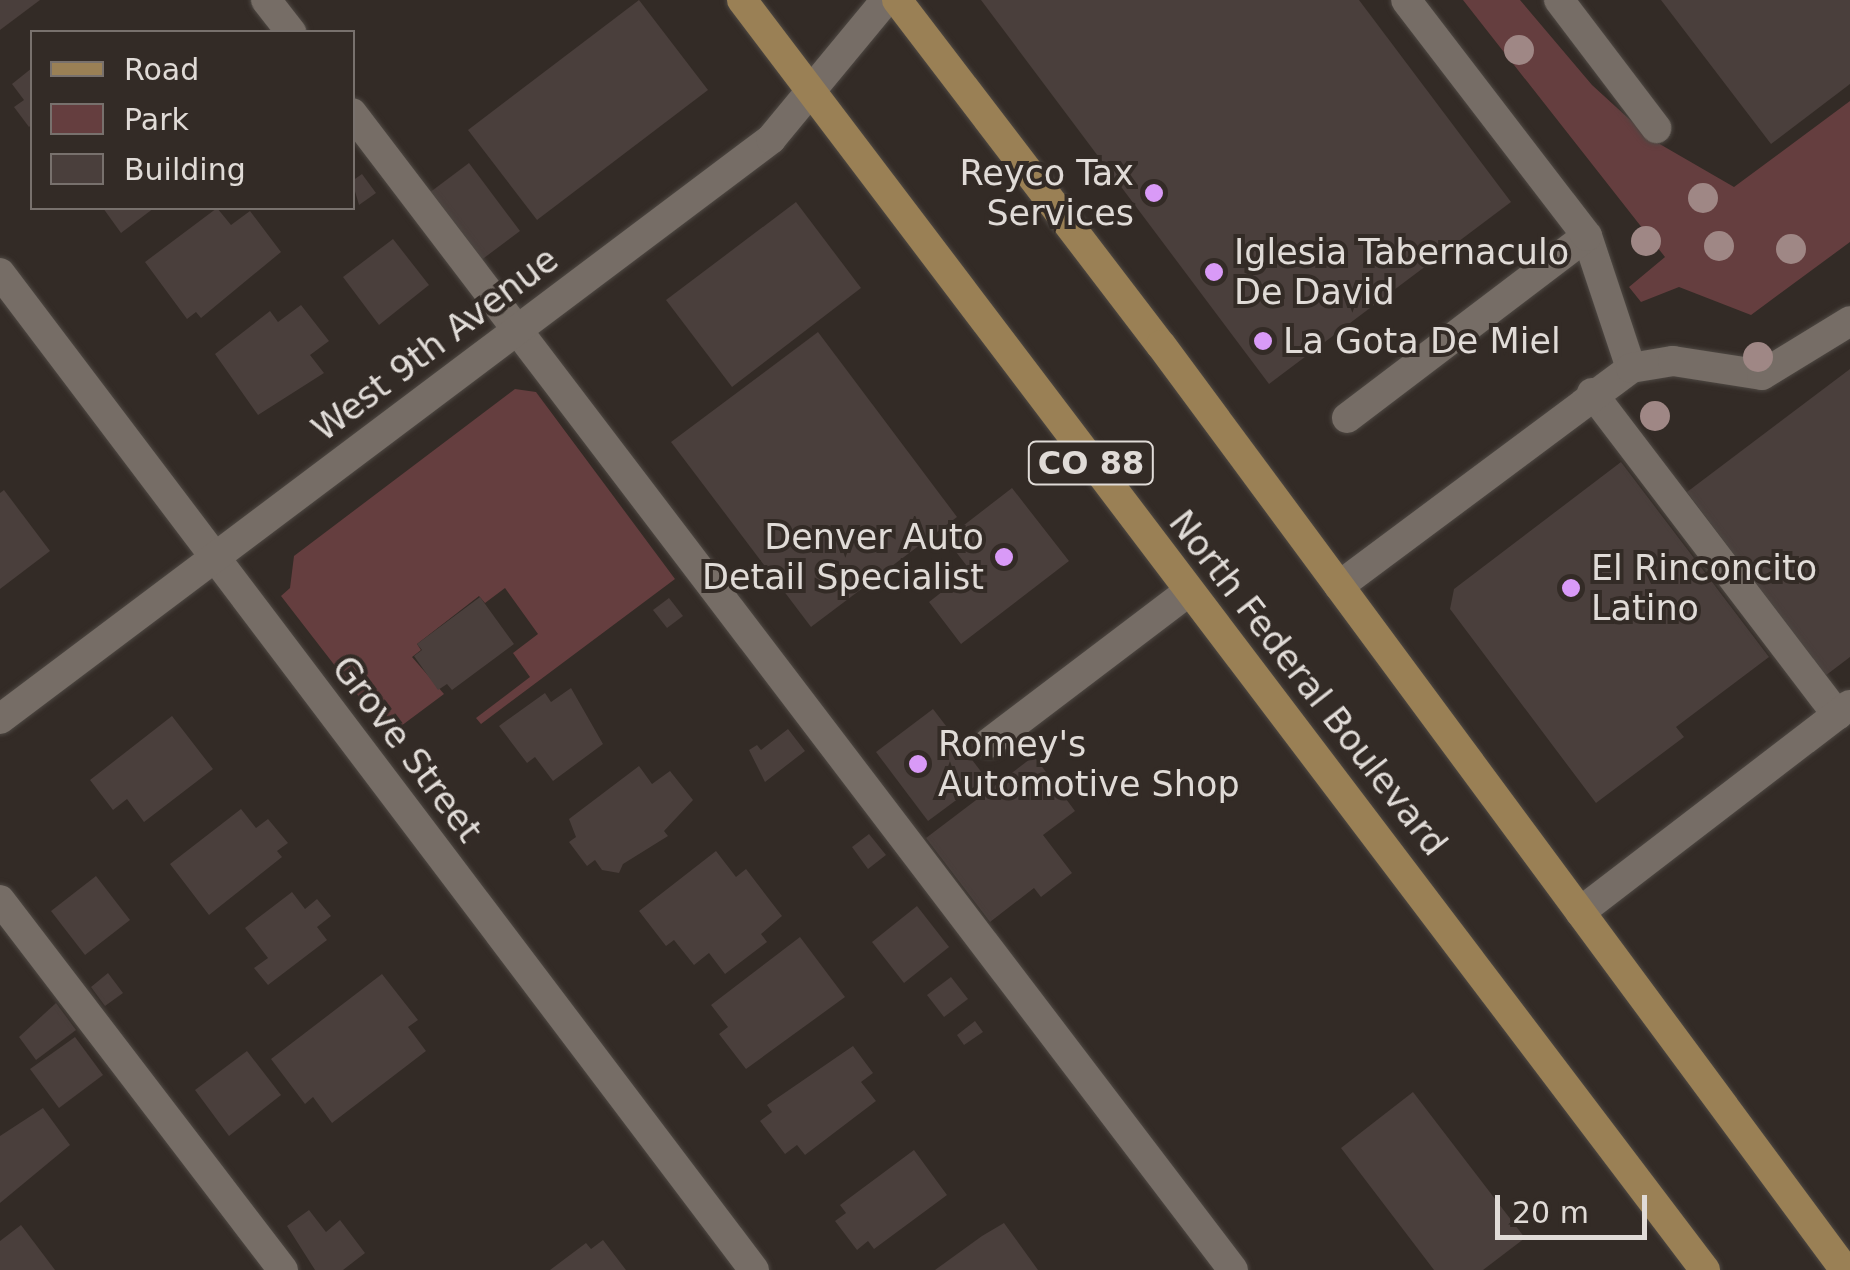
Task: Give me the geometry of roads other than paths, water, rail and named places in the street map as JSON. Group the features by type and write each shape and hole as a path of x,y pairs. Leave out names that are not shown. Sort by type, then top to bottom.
{"main road":[{"name":"North Federal Boulevard","path":"742,0 1705,1270"},
{"path":"897,0 1339,586 1838,1262"}],"street":[{"path":"266,0 289,30"},
{"name":"West 9th Avenue","path":"0,719 771,139 886,0"},
{"path":"1406,0 1587,236 1631,368"},
{"path":"1559,0 1656,128"},
{"path":"355,117 1232,1270"},
{"path":"1347,418 1587,236"},
{"name":"Grove Street","path":"0,273 754,1270"},
{"path":"1339,586 1592,393 1631,368 1673,361 1762,375 1850,321"},
{"path":"1580,912 1844,710 1592,393"},
{"path":"988,743 1190,590"},
{"path":"0,900 283,1270"}],"place":[{"name":"Reyco Tax Services","path":"1154,193"},
{"name":"Iglesia Tabernaculo De David","path":"1214,272"},
{"name":"La Gota De Miel","path":"1263,341"},
{"name":"Denver Auto Detail Specialist","path":"1004,557"},
{"name":"El Rinconcito Latino","path":"1571,588"},
{"name":"Romey's Automotive Shop","path":"918,764"}]}
